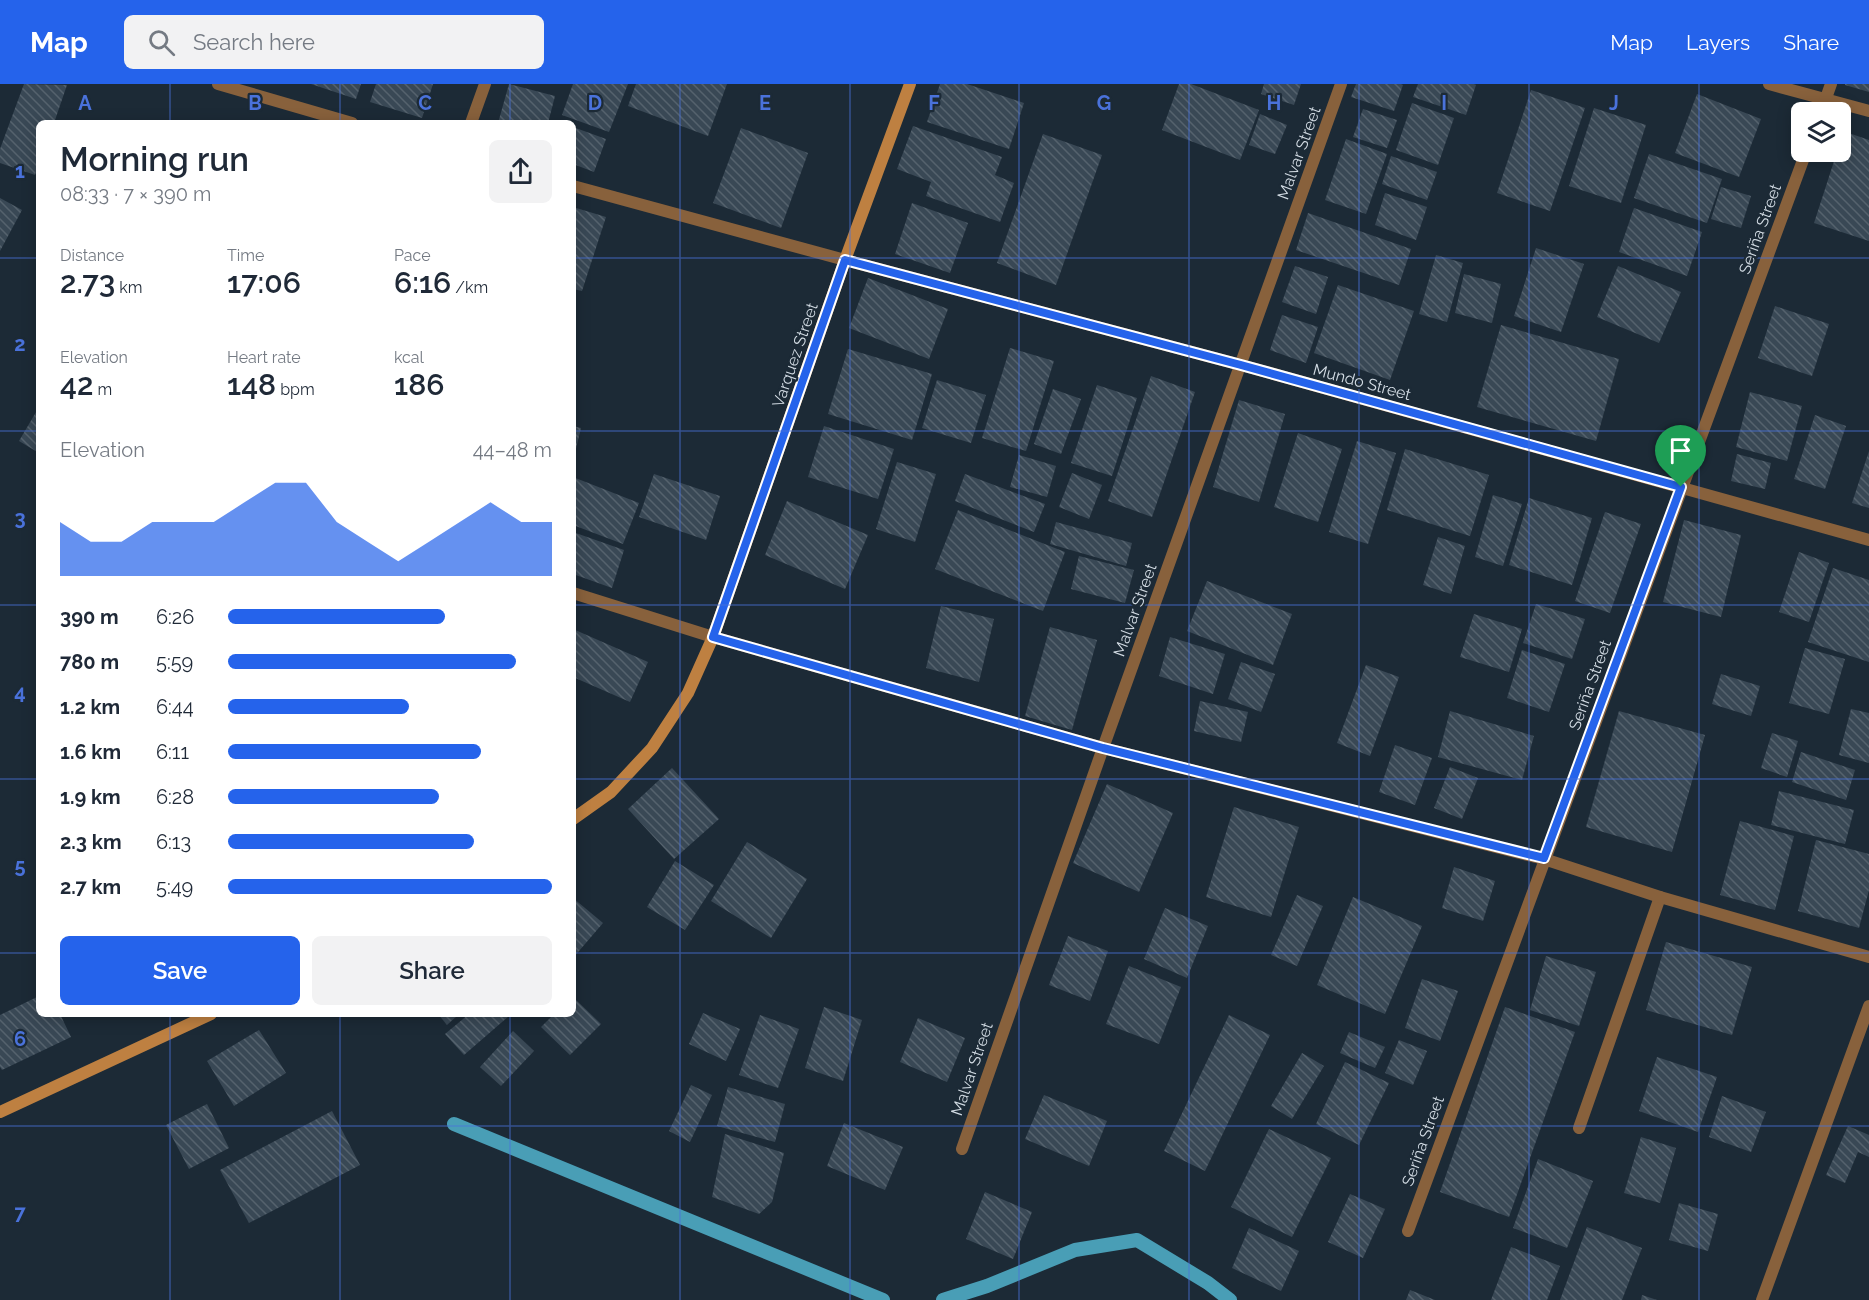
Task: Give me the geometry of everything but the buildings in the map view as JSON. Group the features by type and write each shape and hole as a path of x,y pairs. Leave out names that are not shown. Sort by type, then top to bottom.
{"main road":[{"name":"Varquez Street","path":"576,817 611,792 652,748 688,693 713,637 845,260 910,84"},
{"path":"0,1112 205,1017"}],"street":[{"path":"218,84 342,120"},
{"path":"472,120 485,84"},
{"name":"Malvar Street","path":"962,1149 1341,84"},
{"path":"1769,84 1869,111"},
{"path":"1825,100 1831,84"},
{"name":"Seriña Street","path":"1408,1231 1802,162"},
{"name":"Mundo Street","path":"576,187 1241,365 1869,540"},
{"path":"576,594 713,637 1103,748 1544,858 1660,897 1869,957"},
{"path":"1579,1128 1660,897"},
{"path":"1762,1300 1869,1006"}],"waterway":[{"path":"454,1124 883,1300"},
{"path":"943,1300 987,1286 1075,1250 1137,1240 1208,1283 1230,1300"}],"route":[{"path":"845,260 1241,365 1681,487 1544,858 1103,748 713,637 845,260"}]}
